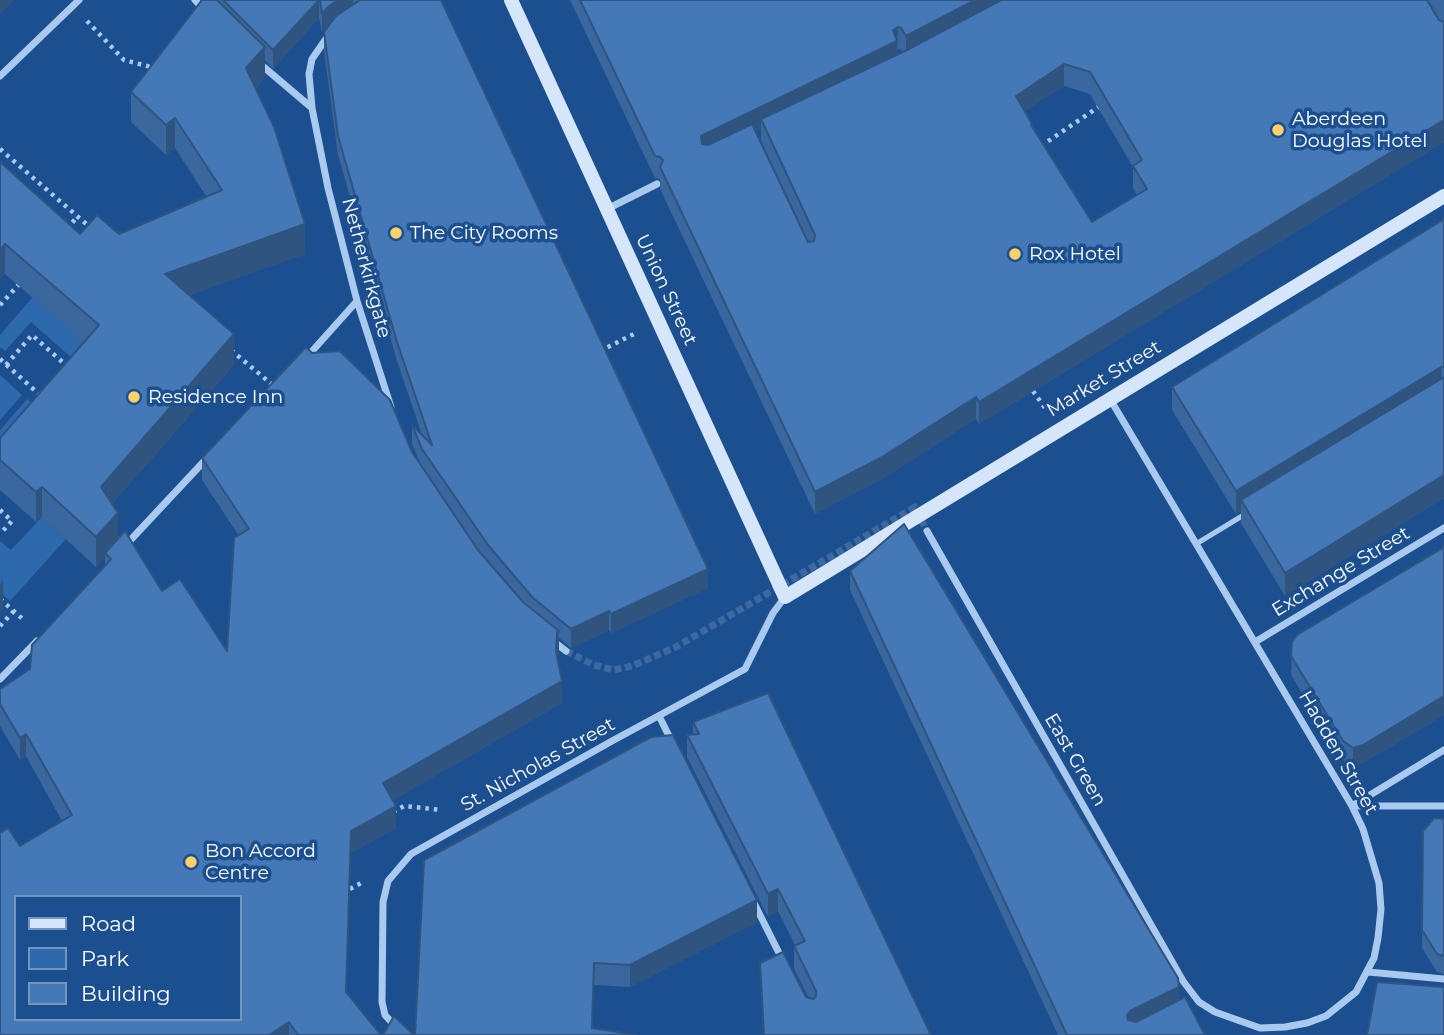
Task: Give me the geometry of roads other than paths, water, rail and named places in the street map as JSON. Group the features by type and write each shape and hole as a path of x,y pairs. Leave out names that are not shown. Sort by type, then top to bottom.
{"street":[{"path":"0,76 79,0"},
{"path":"195,0 212,17"},
{"name":"Union Street","path":"511,0 785,597"},
{"name":"Netherkirkgate","path":"340,25 332,30 312,59 309,74 312,107 328,188 357,302 394,414"},
{"path":"250,54 312,107"},
{"path":"607,209 657,184"},
{"name":"Market Street","path":"785,597 1444,196"},
{"path":"278,390 357,302"},
{"name":"Hadden Street","path":"1109,399 1353,806 1363,829 1379,883 1381,909 1374,958 1356,992 1326,1016 1307,1023 1261,1031 1215,1012 1199,1002"},
{"path":"114,557 191,473 213,453"},
{"name":"Exchange Street","path":"1255,642 1444,528"},
{"name":"East Green","path":"927,531 1183,981 1199,1002"},
{"name":"St. Nicholas Street","path":"407,1035 385,1015 382,1002 383,902 388,881 411,854 745,669 773,613 785,597"},
{"path":"0,679 42,636"},
{"path":"547,636 566,651"},
{"path":"659,716 676,750"},
{"path":"1353,806 1444,750"},
{"path":"1353,806 1444,806"},
{"path":"750,895 787,968"},
{"path":"1368,972 1444,979"},
{"path":"1188,1008 1199,1002"}],"lane":[{"path":"1196,544 1255,508"}],"tunnel":[{"path":"566,651 594,665 614,670 632,666 676,647 915,507 927,531"}],"place":[{"name":"Aberdeen Douglas Hotel","path":"1278,130"},
{"name":"The City Rooms","path":"396,233"},
{"name":"Rox Hotel","path":"1015,254"},
{"name":"Residence Inn","path":"134,397"},
{"name":"Bon Accord Centre","path":"191,862"}]}
